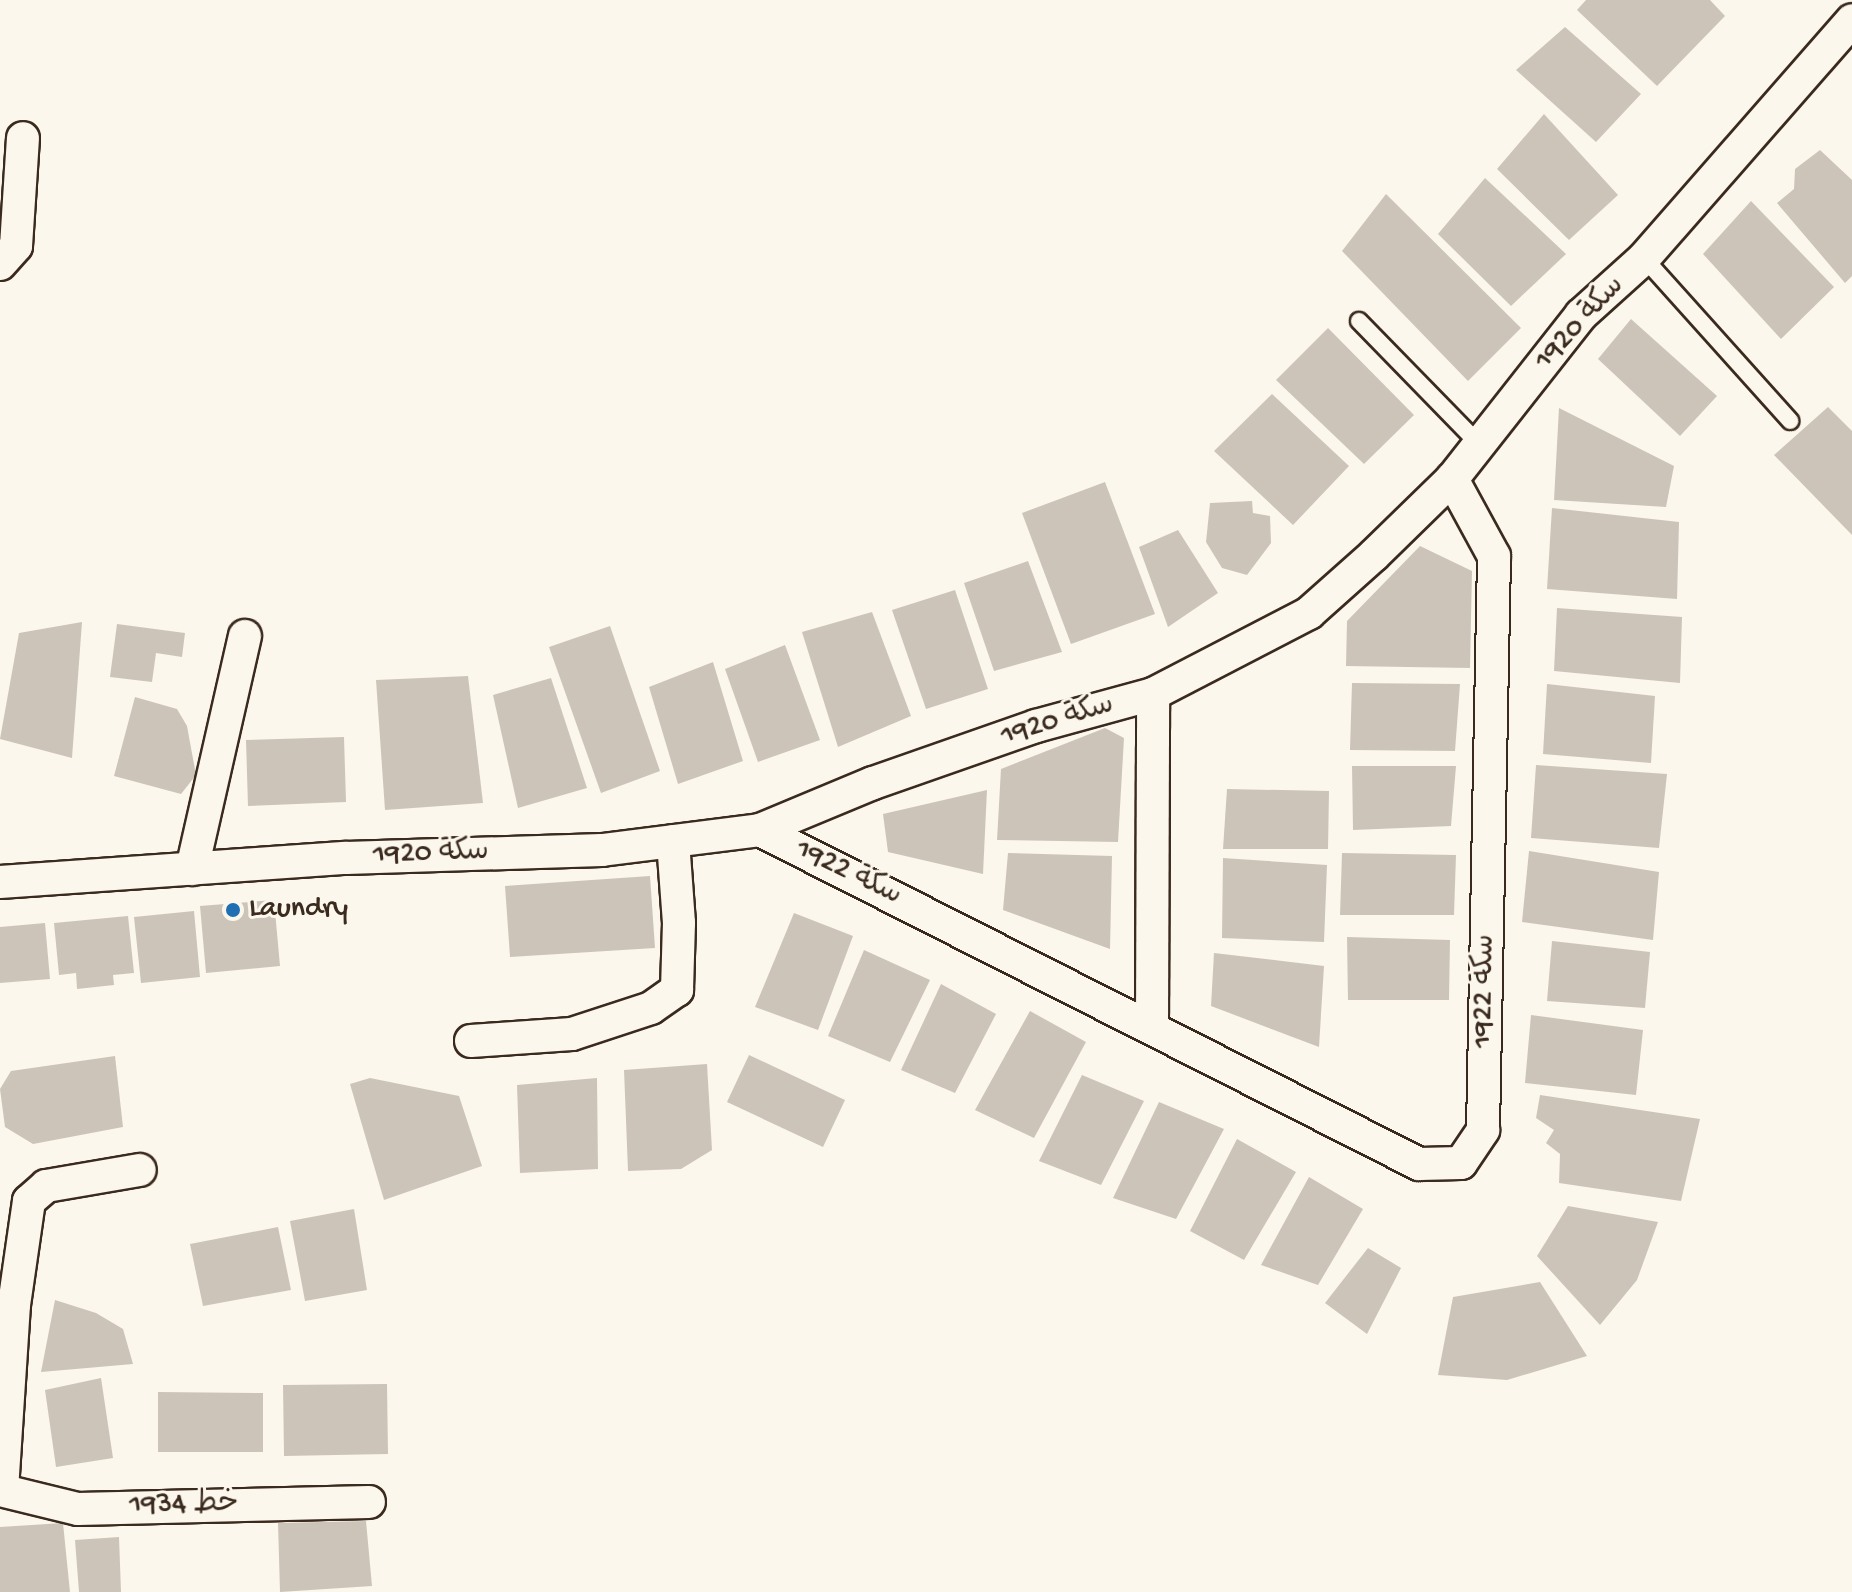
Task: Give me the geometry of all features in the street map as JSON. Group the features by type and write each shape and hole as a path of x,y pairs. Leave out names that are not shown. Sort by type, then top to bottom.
{"street":[{"name":"سكة 1920","path":"0,882 192,869 602,850 760,830 873,783 1007,736 1153,694 1309,613 1452,479 1581,315 1644,258 1852,20"},
{"path":"0,264 16,246 23,138"},
{"name":"سكة 1922","path":"760,830 1152,1024 1419,1164 1461,1163 1483,1130 1494,556 1452,479"},
{"path":"192,869 245,636"},
{"path":"1152,1024 1153,694"},
{"path":"471,1041 572,1034 651,1008 677,990 679,923 673,841"},
{"path":"1,1490 14,1305 29,1201 46,1186 140,1170"},
{"name":"1934 خط","path":"1,1490 78,1509 369,1502"}],"lane":[{"path":"1644,258 1790,421"},
{"path":"1359,321 1479,444"}],"building":[{"path":"1586,0 1710,0 1725,16 1657,86 1577,10"},
{"path":"1565,27 1641,94 1596,142 1516,70"},
{"path":"1544,114 1618,195 1569,240 1497,169"},
{"path":"1820,150 1852,180 1852,276 1845,283 1777,203 1794,189 1795,169"},
{"path":"1485,178 1566,254 1511,306 1438,234"},
{"path":"1386,194 1521,328 1468,381 1342,251"},
{"path":"1751,201 1834,287 1781,339 1703,254"},
{"path":"1631,319 1717,396 1680,436 1598,359"},
{"path":"1328,328 1414,415 1364,464 1276,380"},
{"path":"1272,394 1349,466 1293,525 1214,451"},
{"path":"1828,407 1852,431 1852,535 1774,455"},
{"path":"1559,408 1674,466 1666,507 1554,500"},
{"path":"1105,482 1155,614 1071,644 1022,513"},
{"path":"1252,501 1253,513 1270,516 1271,543 1247,575 1222,568 1206,542 1210,503"},
{"path":"1552,508 1679,522 1677,599 1547,589"},
{"path":"1178,530 1218,593 1168,627 1139,547"},
{"path":"1420,546 1472,571 1470,668 1346,666 1347,621"},
{"path":"1028,561 1062,652 994,671 964,583"},
{"path":"955,590 988,689 926,709 892,610"},
{"path":"1557,608 1682,617 1680,683 1554,671"},
{"path":"872,612 911,716 838,747 802,632"},
{"path":"82,622 72,758 0,739 19,633"},
{"path":"117,624 185,633 182,657 156,653 152,682 110,677"},
{"path":"610,626 660,771 601,793 549,647"},
{"path":"785,645 820,740 758,762 725,669"},
{"path":"713,662 743,761 678,784 649,687"},
{"path":"468,676 483,803 385,810 376,680"},
{"path":"551,678 587,788 518,808 493,695"},
{"path":"1352,683 1460,684 1455,751 1350,750"},
{"path":"1547,684 1655,696 1651,763 1543,754"},
{"path":"135,697 177,709 187,726 196,775 181,794 114,776"},
{"path":"1105,728 1124,738 1118,842 997,840 1001,769"},
{"path":"344,737 346,802 248,806 246,740"},
{"path":"1536,765 1667,774 1659,848 1531,838"},
{"path":"1352,766 1456,766 1451,826 1353,830"},
{"path":"1227,789 1329,791 1328,849 1223,849"},
{"path":"987,790 983,874 888,852 883,814"},
{"path":"1529,851 1659,872 1653,940 1522,922"},
{"path":"1008,853 1112,856 1110,949 1003,910"},
{"path":"1342,853 1456,855 1454,915 1340,915"},
{"path":"1223,858 1327,865 1324,942 1222,938"},
{"path":"650,876 655,948 510,957 505,886"},
{"path":"274,900 280,966 206,973 200,906"},
{"path":"194,911 200,977 141,983 134,917"},
{"path":"794,913 853,936 818,1030 755,1007"},
{"path":"128,916 134,973 113,975 114,985 77,989 76,973 59,975 54,923"},
{"path":"45,923 50,979 0,983 0,927"},
{"path":"1347,937 1450,940 1449,1000 1348,1000"},
{"path":"1552,941 1650,952 1645,1008 1547,1001"},
{"path":"864,950 930,980 890,1062 828,1036"},
{"path":"1214,953 1324,966 1319,1047 1211,1006"},
{"path":"941,984 996,1014 955,1093 901,1070"},
{"path":"1030,1011 1086,1042 1034,1138 975,1110"},
{"path":"1531,1015 1643,1030 1636,1095 1525,1083"},
{"path":"749,1055 845,1100 823,1147 727,1102"},
{"path":"115,1056 123,1127 33,1144 5,1127 0,1089 11,1071"},
{"path":"707,1064 712,1150 681,1169 628,1171 624,1070"},
{"path":"1082,1075 1144,1101 1101,1185 1039,1161"},
{"path":"370,1078 459,1096 482,1166 384,1200 350,1084"},
{"path":"597,1078 598,1169 520,1173 517,1085"},
{"path":"1540,1095 1700,1119 1681,1201 1559,1183 1560,1154 1546,1143 1554,1130 1536,1118"},
{"path":"1159,1102 1224,1129 1176,1219 1113,1198"},
{"path":"1237,1139 1296,1172 1244,1260 1190,1231"},
{"path":"1309,1177 1363,1209 1318,1285 1261,1265"},
{"path":"1568,1206 1658,1222 1637,1280 1600,1325 1537,1256"},
{"path":"354,1209 367,1290 305,1301 290,1221"},
{"path":"278,1227 291,1290 203,1306 190,1244"},
{"path":"1368,1248 1401,1268 1367,1334 1325,1303"},
{"path":"1540,1282 1587,1356 1507,1380 1438,1375 1453,1297"},
{"path":"55,1300 96,1313 123,1329 133,1364 41,1372"},
{"path":"101,1378 113,1458 56,1467 45,1390"},
{"path":"387,1384 388,1454 284,1456 283,1385"},
{"path":"158,1392 263,1393 263,1452 158,1452"},
{"path":"366,1521 372,1586 280,1592 278,1523"},
{"path":"63,1523 70,1592 0,1592 0,1527"},
{"path":"119,1537 121,1592 79,1592 75,1540"}],"place":[{"name":"Laundry","path":"233,910"}]}
